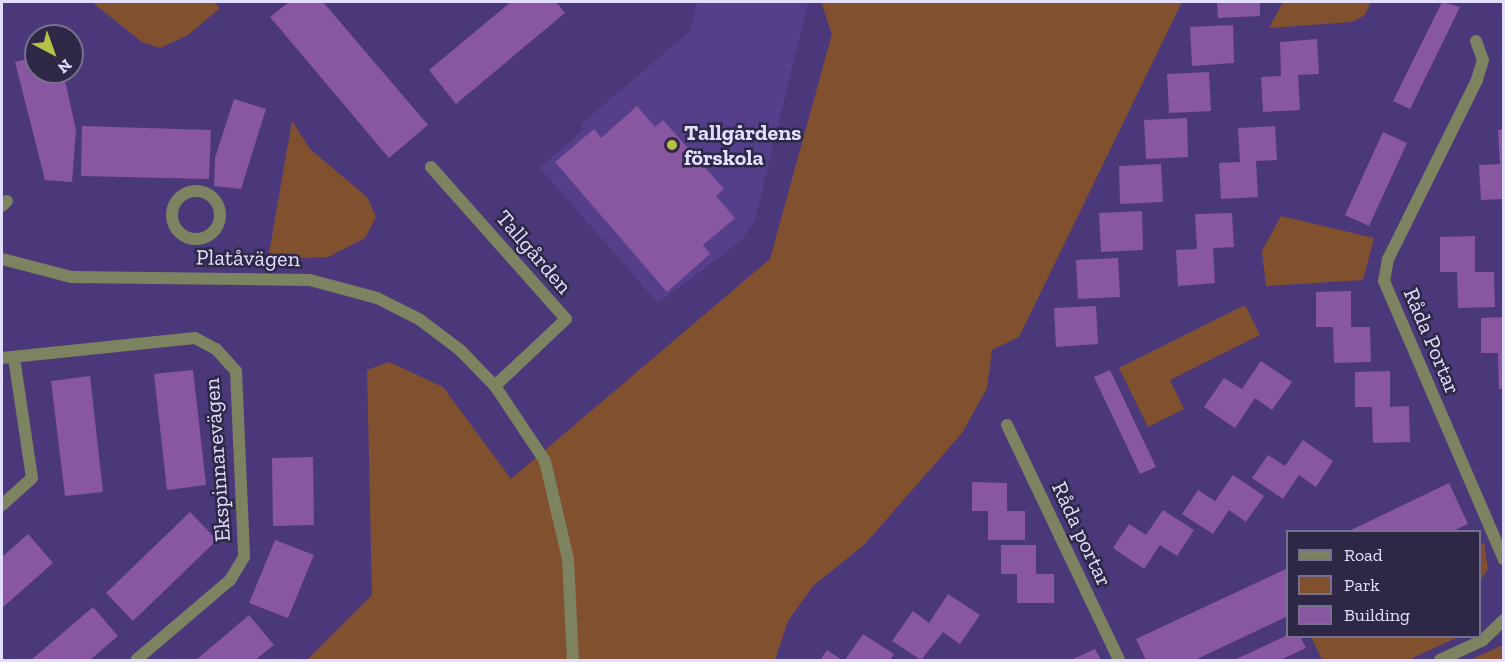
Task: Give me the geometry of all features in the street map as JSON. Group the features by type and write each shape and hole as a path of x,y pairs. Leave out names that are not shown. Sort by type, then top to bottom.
{"street":[{"name":"Råda Portar","path":"1476,41 1483,60 1478,80 1388,259 1384,281 1503,559"},
{"name":"Tallgården","path":"431,167 566,319 495,386"},
{"name":"Platåvägen","path":"2,259 71,277 278,275 345,288 419,319 460,350 495,386 545,461 561,512 573,660"},
{"name":"Ekspinnarevägen","path":"2,505 32,478 8,358 195,338 216,349 236,371 244,557 230,580 136,660"},
{"name":"Råda portar","path":"1007,425 1119,660"},
{"path":"1440,660 1483,640 1503,620"}],"shaded area":[{"name":"Tallgårdens förskola","path":"697,2 808,2 755,220 741,241 658,303 540,168 584,129 580,125 690,31"}],"green space":[{"path":"92,2 214,2 220,8 188,35 160,48 142,42"},
{"path":"821,2 1182,2 1019,337 992,350 987,388 962,433 865,544 813,586 788,621 775,660 307,660 372,595 367,370 389,362 443,387 511,479 770,259 832,34"},
{"path":"1283,2 1371,2 1365,15 1352,22 1269,28"},
{"path":"292,121 310,149 367,197 376,217 365,238 328,257 268,259"},
{"path":"1281,216 1374,238 1363,280 1266,286 1262,251"},
{"path":"1245,305 1260,335 1170,380 1184,409 1148,427 1119,368"},
{"path":"1484,543 1488,569 1481,580 1481,544"},
{"path":"1311,638 1456,638 1408,660 1322,660"},
{"path":"1503,645 1503,660 1470,660"}],"building":[{"path":"289,2 323,2 428,125 389,158 270,17"},
{"path":"511,2 556,2 565,13 456,104 429,70"},
{"path":"1217,2 1260,2 1260,16 1218,18"},
{"path":"1442,2 1460,7 1410,109 1393,101"},
{"path":"1233,25 1234,63 1192,66 1190,27"},
{"path":"1317,39 1319,74 1298,75 1300,110 1263,112 1261,77 1281,76 1280,42"},
{"path":"24,60 24,84 66,84 76,130 72,182 45,180 15,62"},
{"path":"1209,72 1211,111 1169,113 1167,74"},
{"path":"234,99 266,109 241,189 214,186 215,158"},
{"path":"637,106 655,127 663,120 724,189 716,196 735,218 703,245 710,254 667,292 555,162 594,129 601,138"},
{"path":"1187,118 1188,157 1146,159 1144,120"},
{"path":"82,126 211,130 209,179 81,176"},
{"path":"1275,126 1277,160 1256,161 1258,197 1221,199 1219,163 1240,162 1238,128"},
{"path":"1504,129 1504,199 1481,200 1479,165 1500,164 1498,130"},
{"path":"1383,132 1407,143 1369,226 1345,215"},
{"path":"1161,164 1163,202 1120,204 1119,166"},
{"path":"1142,211 1143,250 1101,252 1099,213"},
{"path":"1232,213 1234,247 1213,248 1215,283 1178,286 1176,250 1197,249 1195,214"},
{"path":"1475,236 1475,272 1494,272 1495,307 1458,308 1457,272 1440,272 1440,237"},
{"path":"1118,258 1120,297 1078,299 1076,260"},
{"path":"1351,291 1351,327 1370,327 1371,362 1334,363 1333,327 1316,327 1316,292"},
{"path":"1096,306 1098,344 1056,347 1054,308"},
{"path":"1504,317 1504,389 1499,389 1498,353 1481,353 1481,318"},
{"path":"1261,361 1292,382 1272,410 1255,398 1235,428 1204,407 1224,378 1242,389"},
{"path":"193,370 206,485 167,490 154,374"},
{"path":"1110,370 1156,467 1140,474 1094,377"},
{"path":"1390,371 1390,407 1409,406 1410,442 1373,443 1372,407 1355,407 1355,372"},
{"path":"90,376 103,492 65,496 51,381"},
{"path":"1303,440 1333,461 1316,487 1299,475 1283,499 1252,478 1268,455 1285,466"},
{"path":"313,457 314,525 273,526 272,458"},
{"path":"1233,475 1264,496 1246,522 1229,510 1213,534 1182,514 1198,490 1215,501"},
{"path":"972,482 1007,483 1007,511 1025,511 1025,540 988,540 988,511 972,511"},
{"path":"1449,483 1468,524 1455,530 1351,530"},
{"path":"1163,510 1194,530 1177,556 1160,545 1144,569 1113,548 1129,524 1146,535"},
{"path":"190,512 217,540 133,621 106,593"},
{"path":"28,534 53,563 2,608 2,557"},
{"path":"275,540 314,555 288,618 249,603"},
{"path":"1001,545 1036,545 1036,574 1054,574 1054,603 1017,603 1017,574 1001,574"},
{"path":"1286,569 1286,617 1195,660 1146,660 1136,639"},
{"path":"948,594 980,615 960,644 943,632 921,660 892,641 913,611 929,623"},
{"path":"93,607 118,636 90,660 31,660"},
{"path":"249,615 274,645 255,660 196,660"},
{"path":"863,634 894,654 890,660 845,660"},
{"path":"1286,636 1286,638 1301,638 1306,648 1280,660 1234,660"},
{"path":"1095,649 1101,660 1071,660"},
{"path":"827,650 842,660 820,660"}],"place":[{"name":"Tallgårdens förskola","path":"672,145"}]}
